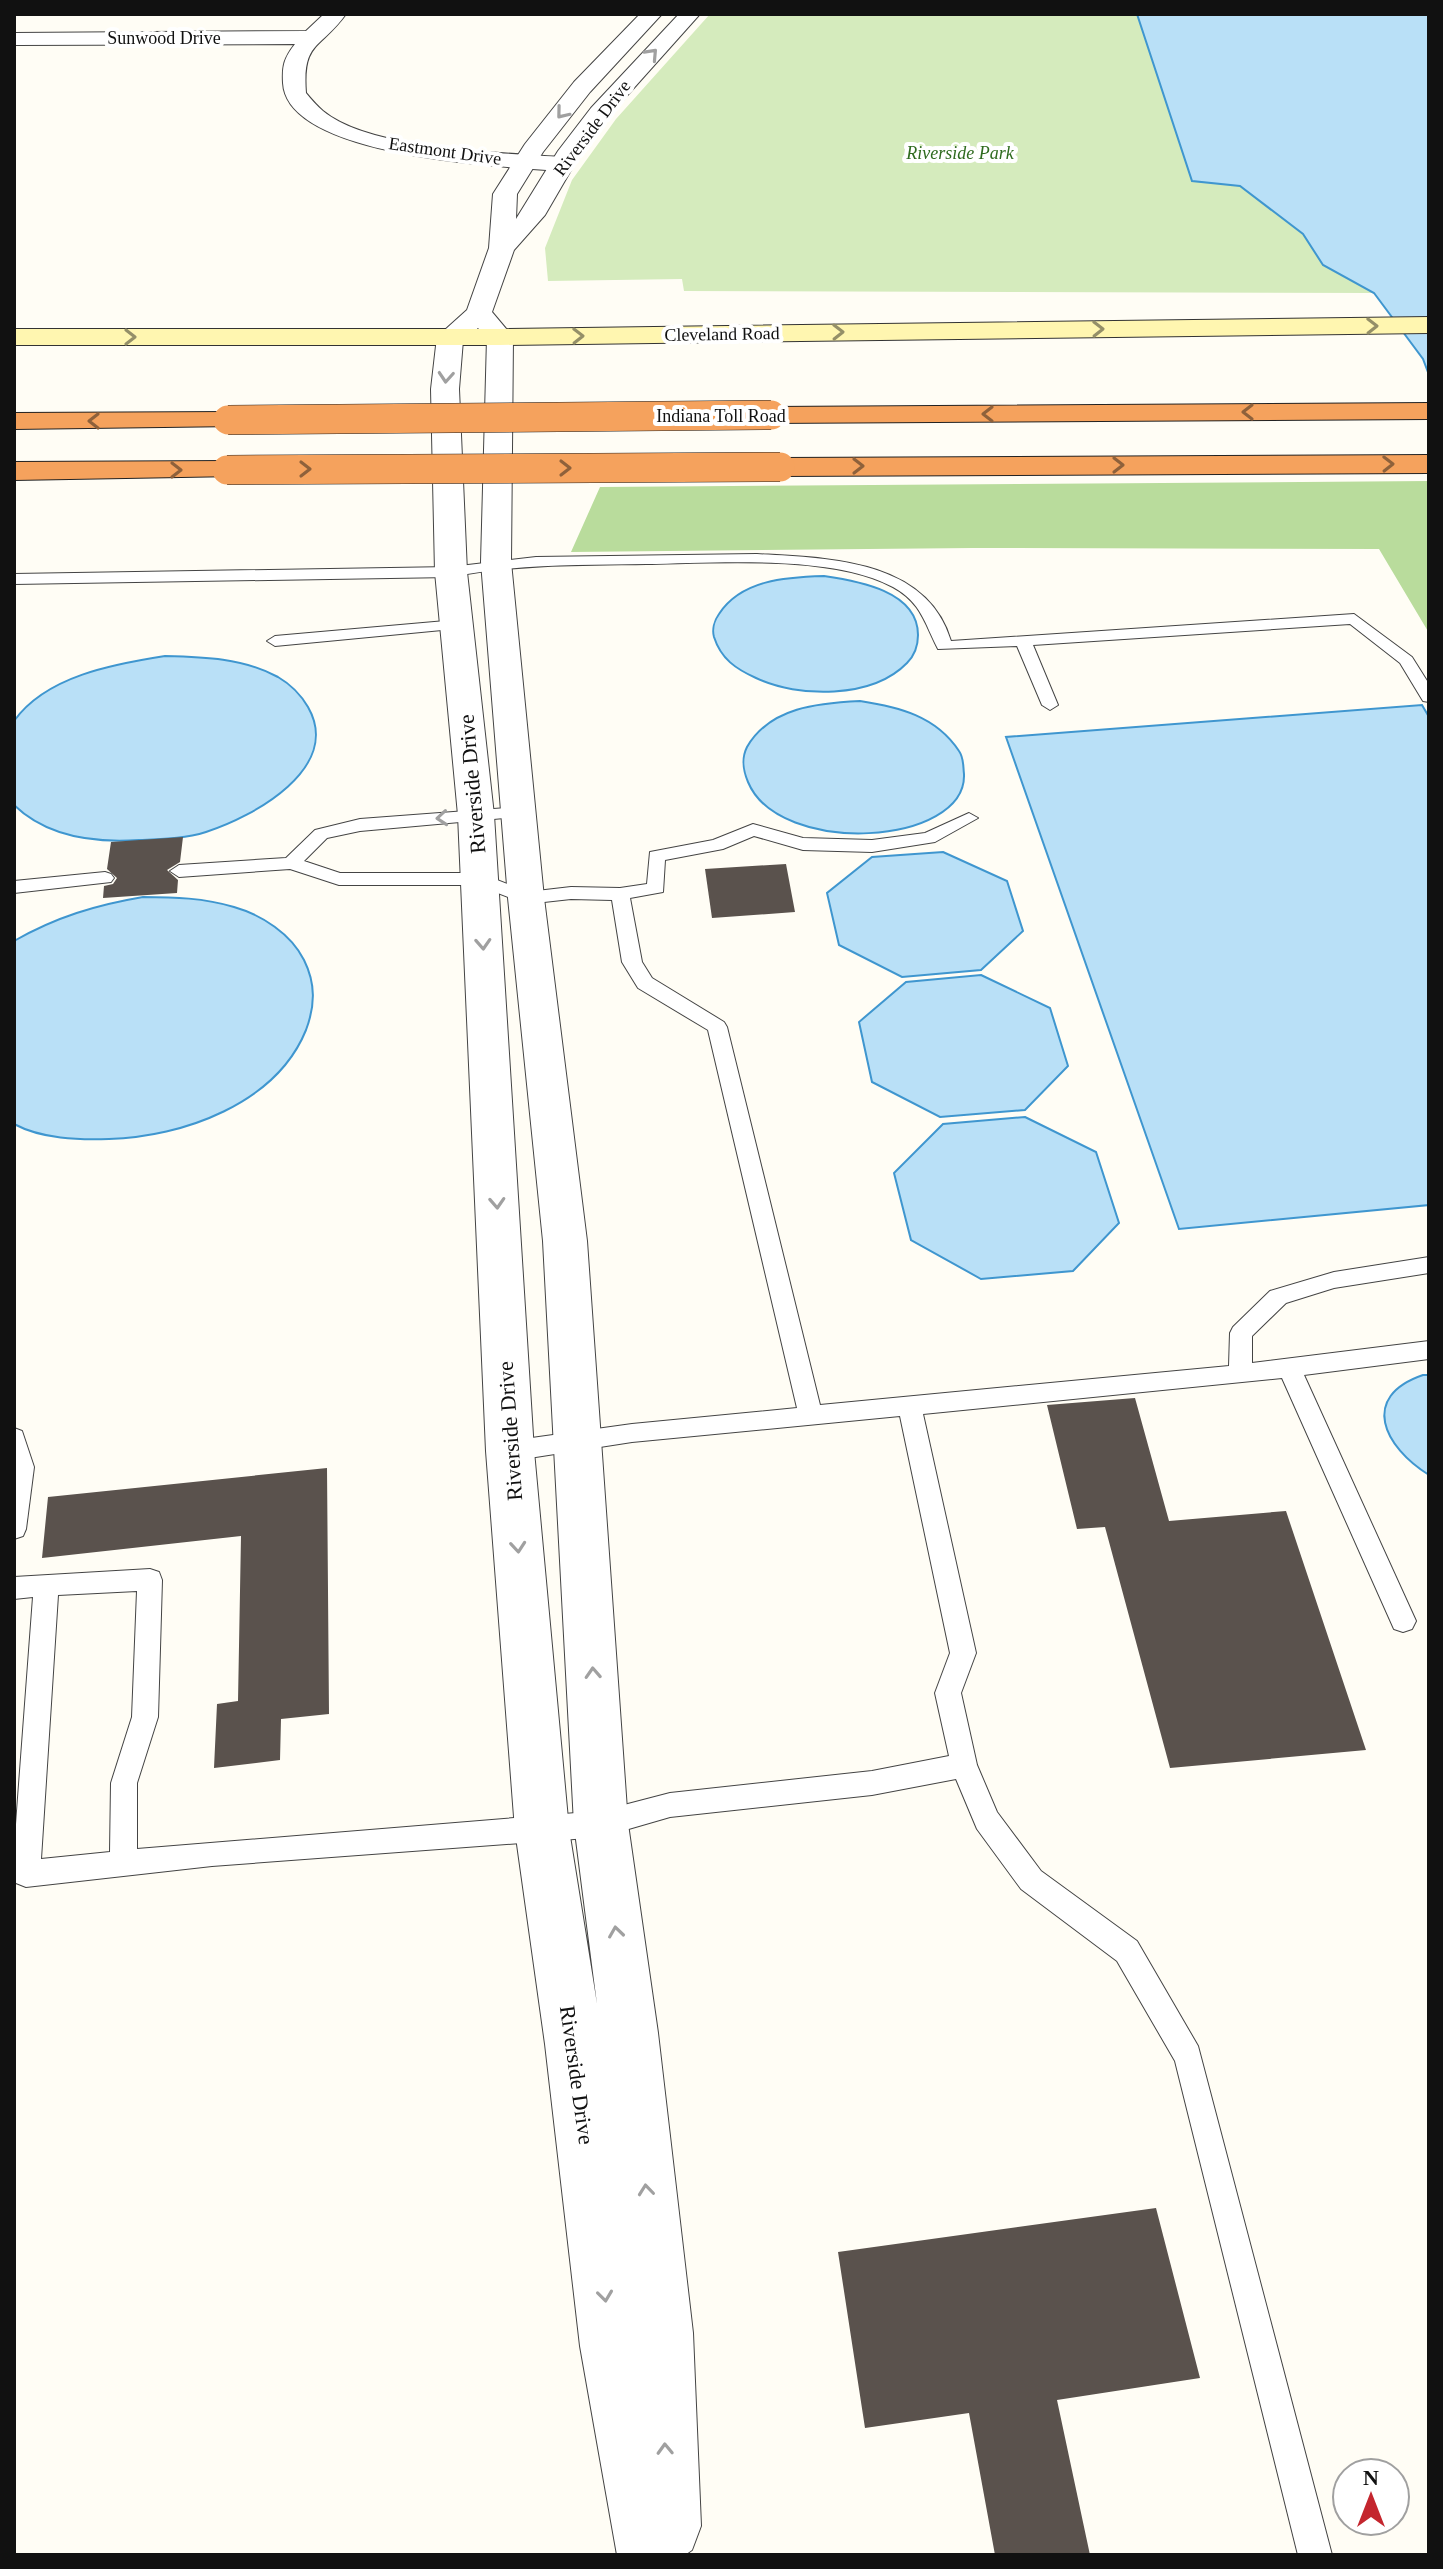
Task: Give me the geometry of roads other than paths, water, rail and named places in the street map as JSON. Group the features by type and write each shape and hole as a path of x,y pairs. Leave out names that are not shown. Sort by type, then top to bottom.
{"highway":[{"name":"Indiana Toll Road","path":"14,421 1429,411"},
{"path":"14,471 1429,464"}],"main road":[{"name":"Cleveland Road","path":"14,337 1308,316 1429,304"},
{"name":"Cleveland Road","path":"14,315 476,329"},
{"name":"Cleveland Road","path":"1308,316 1429,325"}],"street":[{"name":"Eastmont Drive","path":"336,14 299,53 291,78 303,106 339,130 402,148 563,164"},
{"name":"Riverside Drive","path":"652,14 582,87 525,161 505,194 502,248 476,329 445,389 451,572 457,625 498,813 526,898 565,1241 580,1442 601,1824 629,2033 661,2333 669,2555"},
{"name":"Riverside Drive","path":"502,248 533,215 563,164 599,113 690,14"},
{"name":"Sunwood Drive","path":"14,39 314,37"},
{"path":"314,138 339,130"},
{"name":"Riverside Drive","path":"476,329 496,562 498,813 479,879 510,1451 542,1830 574,2044 612,2346 651,2555"}],"lane":[{"path":"14,579 451,572 496,562 681,558 830,564 890,579 924,601 941,630 944,646 1354,619 1406,660 1429,697"},
{"path":"275,641 457,625"},
{"path":"1023,640 1050,705"},
{"path":"291,863 321,834 360,825 498,813"},
{"path":"179,871 291,863 339,879 479,879 526,898 571,893 620,894 656,888 656,856 717,845 753,830 803,844 872,846 929,838 969,818"},
{"path":"14,887 105,878"},
{"path":"620,894 632,962 645,983 717,1027 811,1416"},
{"path":"1240,1374 1241,1333 1278,1297 1334,1280 1429,1265"},
{"path":"510,1451 632,1433 1240,1374 1429,1350"},
{"path":"1289,1368 1403,1621"},
{"path":"910,1407 963,1653 948,1693 964,1765 987,1820 1031,1880 1127,1951 1188,2056 1315,2555"},
{"path":"14,1438 22,1467 14,1529"},
{"path":"14,1588 150,1580 145,1717 124,1783 123,1863"},
{"path":"46,1585 26,1874 212,1853 601,1824 670,1805 872,1783 964,1765"}],"water":[{"path":"1137,14 1429,14 1429,375 1423,359 1374,293 1323,265 1303,234 1240,186 1192,181"},
{"path":"824,576 869,585 897,598 908,608 918,635 916,650 907,663 875,683 855,689 813,692 773,685 736,667 725,657 717,645 713,628 717,617 739,594 780,579"},
{"path":"165,656 237,662 278,677 299,694 308,707 316,729 313,750 304,769 288,787 247,815 225,825 198,834 165,839 122,841 72,836 41,824 14,805 14,721 28,706 44,693 82,675"},
{"path":"860,701 916,715 950,739 963,762 964,774 957,798 936,816 905,828 869,833 831,831 795,823 766,806 748,782 744,769 745,751 757,734 782,715 797,710 828,703"},
{"path":"1422,705 1429,717 1429,1205 1179,1229 1006,737"},
{"path":"943,852 1007,881 1023,931 981,970 902,977 839,945 827,893 872,857"},
{"path":"143,897 189,899 234,907 265,920 292,942 308,969 313,995 306,1030 292,1056 273,1078 224,1112 166,1132 137,1137 73,1139 36,1133 14,1124 14,941 77,913"},
{"path":"981,975 1050,1008 1068,1066 1025,1110 940,1117 872,1082 859,1022 906,982"},
{"path":"1025,1117 1096,1152 1119,1223 1073,1271 981,1279 911,1240 894,1173 943,1124"},
{"path":"1429,1375 1429,1475 1400,1451 1385,1423 1385,1409 1391,1396 1403,1384"}],"park label":[{"name":"Riverside Park","path":"960,153"}]}
